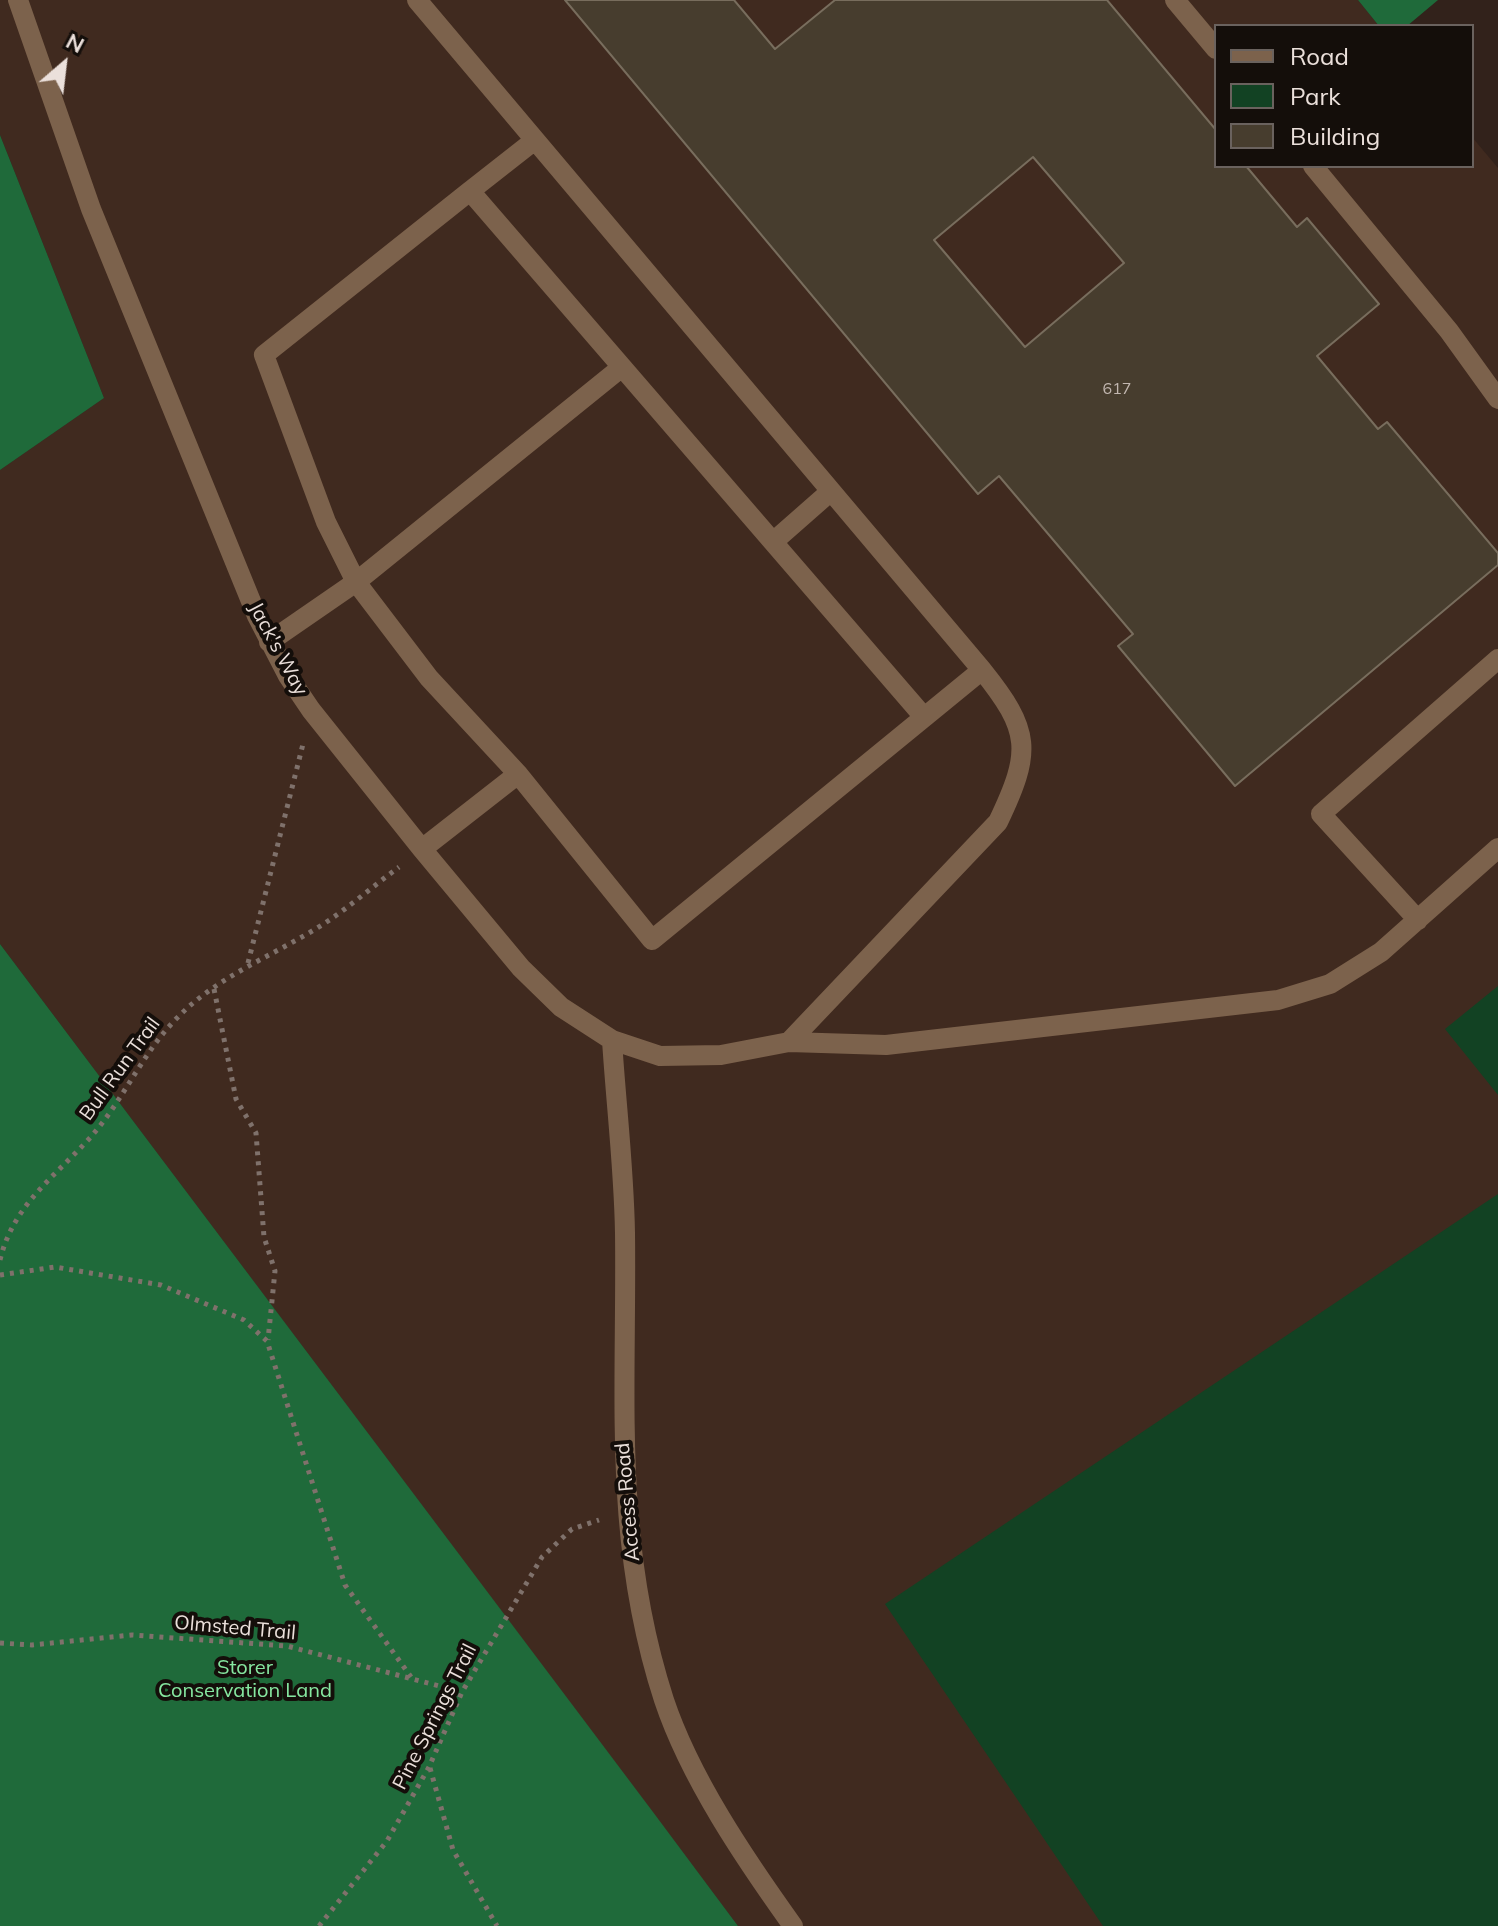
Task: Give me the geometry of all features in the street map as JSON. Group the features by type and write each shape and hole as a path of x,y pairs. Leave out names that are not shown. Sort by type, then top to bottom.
{"street":[{"name":"Jack's Way","path":"18,0 91,209 269,642 311,710 521,968 561,1007 612,1040 660,1056 721,1055 789,1042 886,1045 1278,1000 1330,984 1381,952 1498,848"},
{"path":"417,0 982,670 1009,704 1023,739 1019,778 998,822 789,1042"},
{"path":"1175,0 1214,47"},
{"path":"535,140 264,355 326,522 356,582 429,678 518,774 652,940 982,670"},
{"path":"1315,168 1449,331 1498,399"},
{"path":"470,191 924,717"},
{"path":"269,642 356,582 622,367"},
{"path":"773,542 831,491"},
{"path":"1418,920 1321,814 1498,659"},
{"path":"422,849 518,774"},
{"name":"Access Road","path":"612,1040 625,1233 622,1401 626,1511 645,1625 665,1702 725,1823 793,1926"}],"path":[{"path":"247,964 311,710"},
{"name":"Bull Run Trail","path":"0,1260 6,1237 30,1196 89,1139 122,1098 147,1052 179,1016 247,964 329,920 422,849"},
{"path":"214,989 236,1099 256,1133 264,1237 275,1271 267,1341 345,1585 411,1677"},
{"path":"0,1275 55,1267 161,1285 244,1320 267,1341"},
{"name":"Pine Springs Trail","path":"319,1926 387,1841 429,1767 462,1692 542,1557 572,1529 626,1511"},
{"name":"Olmsted Trail","path":"0,1643 32,1645 132,1635 287,1646 462,1692"},
{"path":"429,1767 453,1850 497,1926"}],"shaded area":[{"path":"0,0 1358,0 1377,24 1214,24 1214,168 1474,168 1474,139 1498,168 1498,1926 738,1926 0,944 0,470 104,398 0,135"}],"green space":[{"path":"1358,0 1438,0 1409,24 1377,24"},
{"path":"0,135 104,398 0,470"},
{"name":"Storer Conservation Land","path":"0,944 653,1812 738,1926 0,1926"},
{"path":"1498,986 1498,1095 1445,1029"},
{"path":"1498,1194 1498,1926 1103,1926 885,1604"}],"building":[{"path":"565,0 734,0 775,49 835,0 1107,0 1214,128 1214,168 1248,168 1297,227 1307,218 1379,304 1317,356 1378,429 1387,422 1498,553 1498,565 1235,786 1118,646 1133,634 999,476 978,494","holes":["1033,157 1124,263 1025,347 934,240"]}]}
